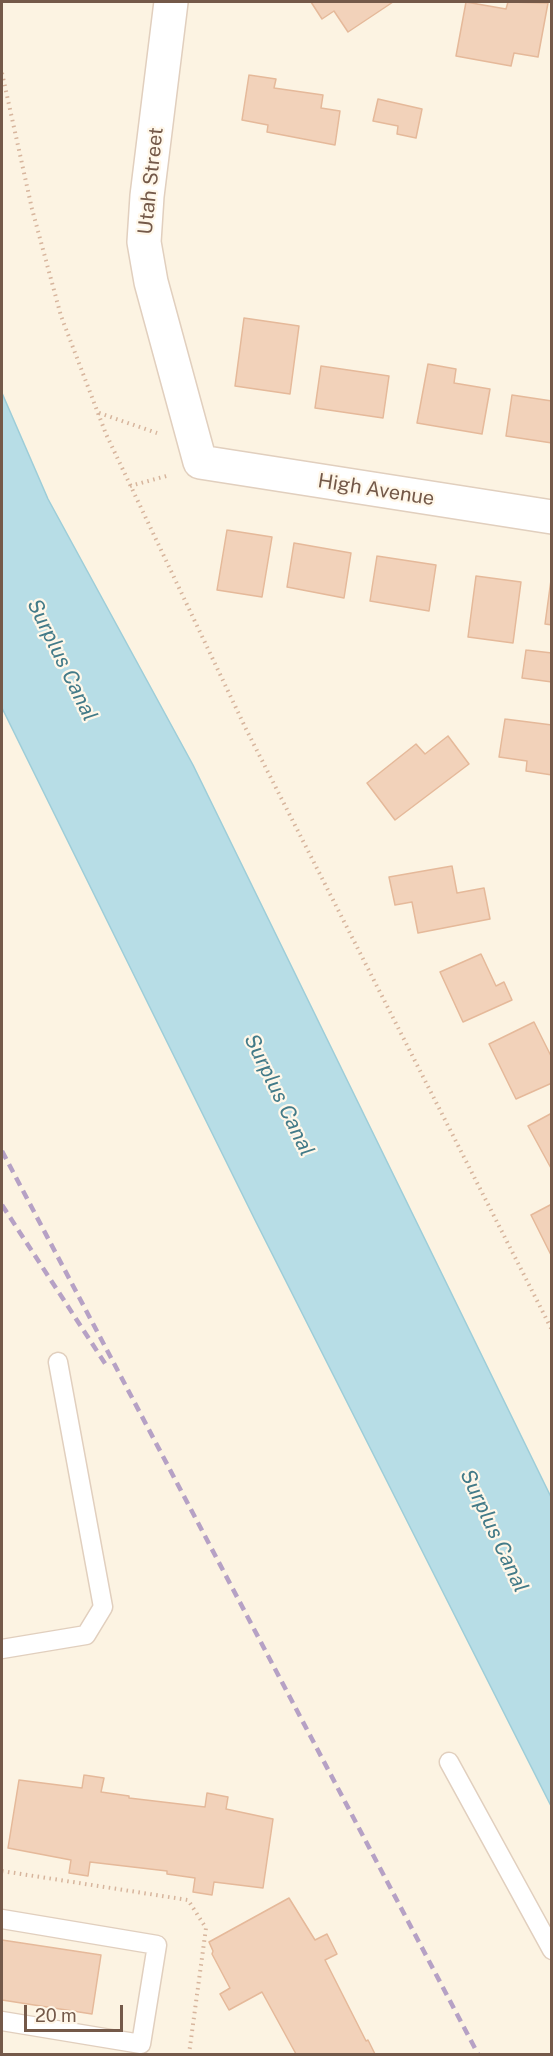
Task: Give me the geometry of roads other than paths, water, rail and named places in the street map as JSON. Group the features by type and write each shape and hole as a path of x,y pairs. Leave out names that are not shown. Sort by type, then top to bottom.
{"street":[{"name":"Utah Street","path":"171,2 147,196 144,242 151,282 200,462"},
{"name":"High Avenue","path":"200,462 552,517"}],"lane":[{"path":"2,1649 86,1635 103,1607 58,1362"},
{"path":"449,1762 552,1950"},
{"path":"2,1919 157,1945 141,2044 2,2021"}],"water":[{"name":"Surplus Canal","path":"2,393 48,499 193,765 551,1497 551,1806 255,1220 2,708"}],"railway":[{"path":"2,1151 478,2054"},
{"path":"2,1205 108,1368"}]}
